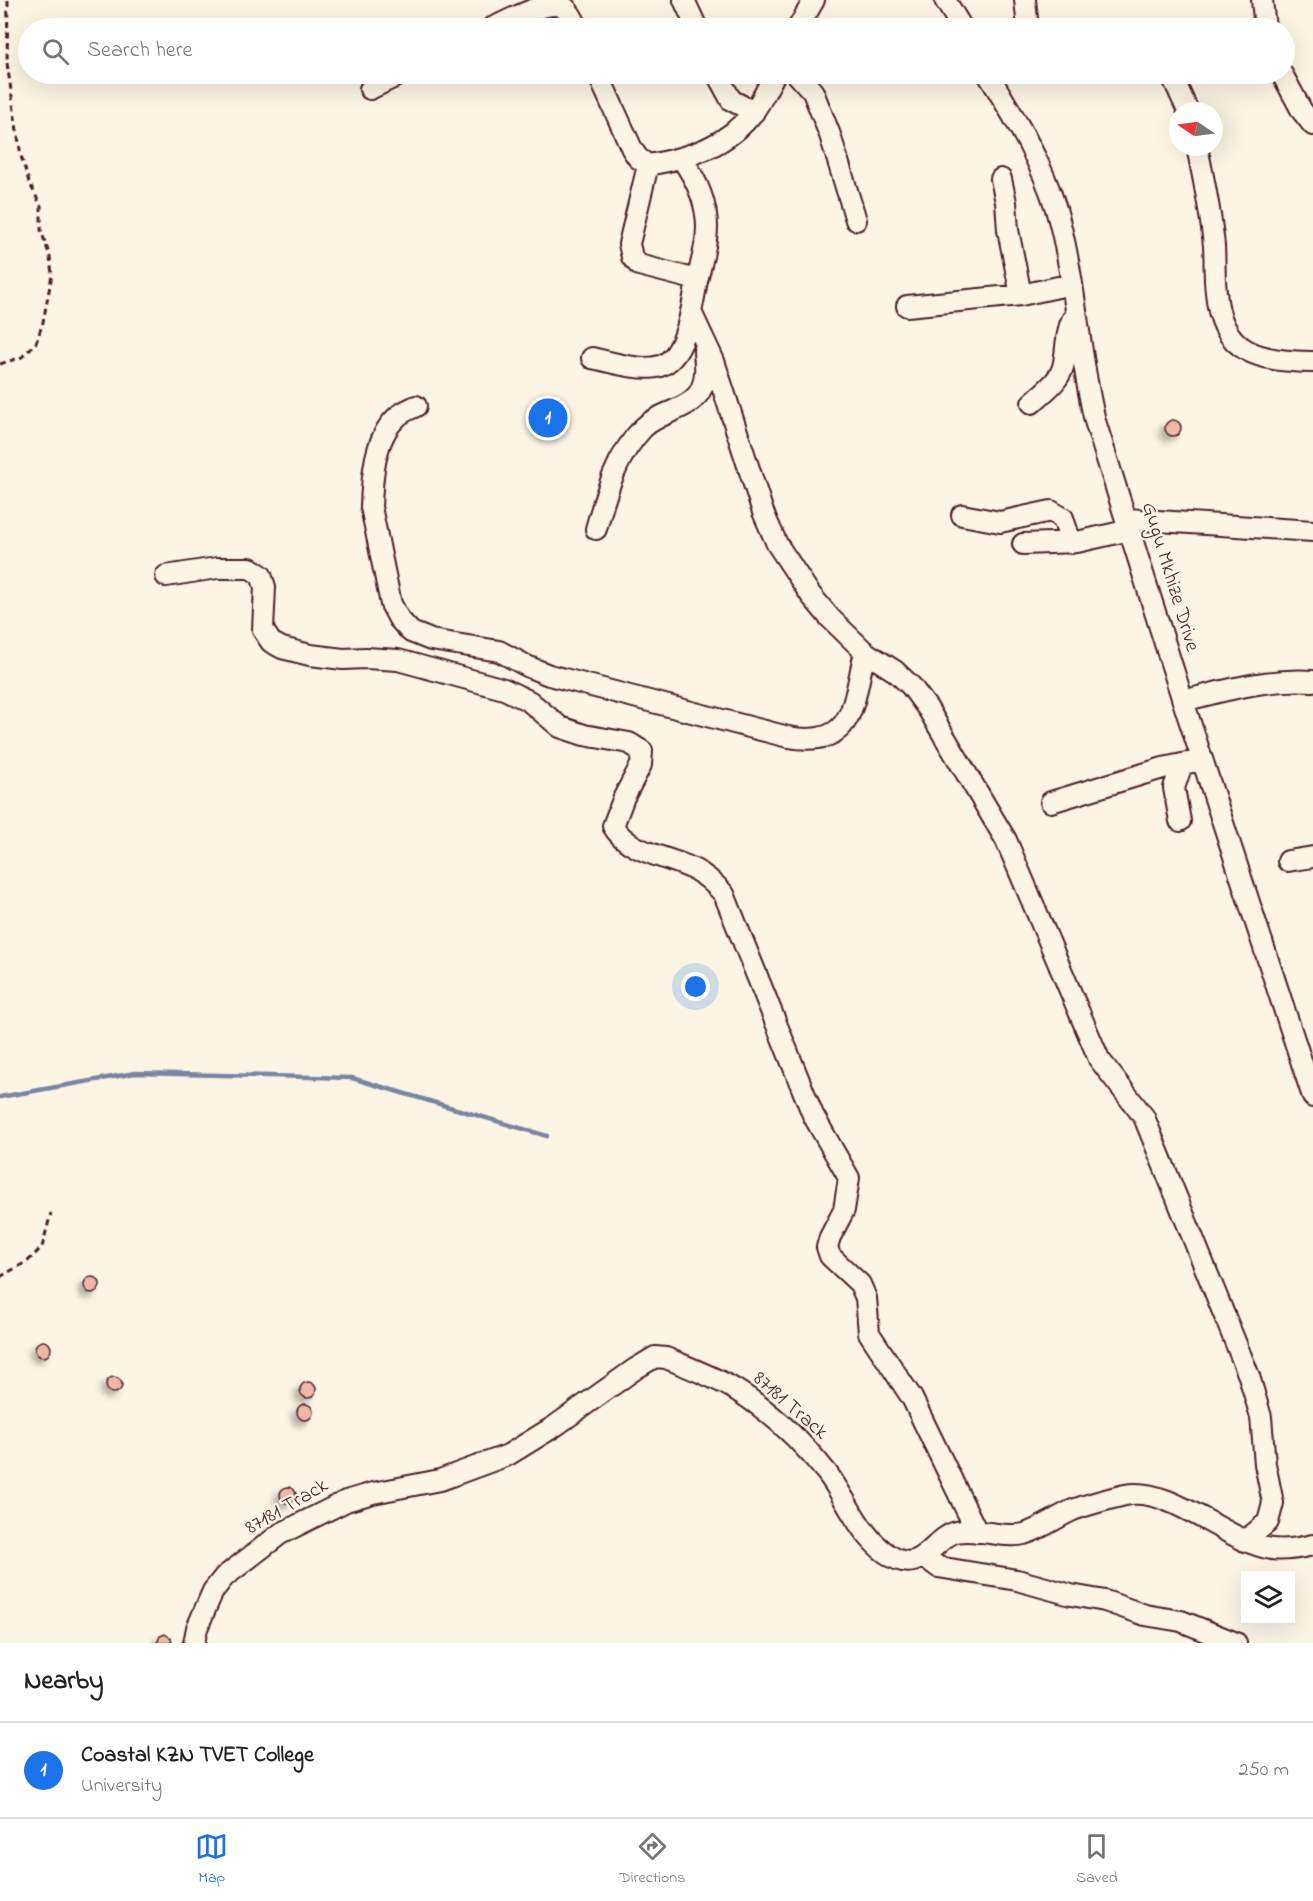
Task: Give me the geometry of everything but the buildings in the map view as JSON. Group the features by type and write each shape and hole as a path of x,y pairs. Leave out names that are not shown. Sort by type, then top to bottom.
{"street":[{"path":"684,0 692,18"},
{"path":"804,18 814,0"},
{"path":"945,0 956,18"},
{"path":"1025,0 1027,18"},
{"path":"1262,0 1264,18"},
{"path":"513,18 538,6 553,3 563,6 572,18"},
{"path":"370,89 380,84"},
{"path":"603,84 632,148 638,158 648,165 682,159 725,139 754,112 769,84"},
{"path":"722,84 731,100 754,112"},
{"path":"806,84 813,92 830,135 856,220"},
{"name":"Gugu Mkhize Drive","path":"994,84 1020,126 1056,208 1072,284 1085,382 1095,421 1202,760 1313,1097"},
{"path":"1176,84 1184,102"},
{"path":"1287,84 1302,111 1313,125"},
{"path":"1199,156 1213,237 1216,292 1221,322 1230,338 1249,352 1274,361 1313,362"},
{"path":"592,358 646,369 661,366 672,359 680,347 692,314 707,227 704,205 695,179 682,159"},
{"path":"648,165 629,244 632,257 639,265 697,280"},
{"path":"1001,179 1021,295"},
{"path":"908,306 1021,295 1072,284"},
{"path":"692,314 714,361 763,512 777,544 810,594 830,618 865,652 895,671 911,686 928,709 1006,840 1099,1059 1144,1117 1249,1376 1259,1409 1265,1464 1273,1503 1268,1522 1245,1541"},
{"path":"1032,403 1052,384 1062,369 1071,322 1076,316"},
{"path":"596,529 608,486 626,449 643,428 658,416 688,405 700,392 705,375 704,338"},
{"path":"416,406 398,415 388,427 379,446 371,507 391,604 399,619 411,632 431,640 499,651 549,675 806,740 823,738 839,731 849,718 865,652"},
{"path":"962,515 1000,522 1051,511 1063,518 1071,543"},
{"path":"1023,544 1071,543 1128,524 1313,531"},
{"path":"166,576 217,568 250,568 261,575 265,587 263,630 271,642 282,648 332,658 398,660 504,689 530,701 560,727 584,735 629,743 642,751 641,765 624,797 613,826 623,840 647,852 694,869 711,879 724,894 813,1115 849,1178 844,1210 827,1247 830,1256 860,1284 866,1298 869,1333 912,1398 977,1532"},
{"path":"1183,701 1265,681 1313,681"},
{"path":"1051,802 1125,778 1202,760"},
{"path":"1180,821 1174,788 1182,764"},
{"path":"1288,861 1313,856"},
{"name":"87181 Track","path":"194,1643 197,1629 213,1591 224,1577 280,1534 346,1501 373,1493 440,1480 508,1455 555,1426 655,1357 666,1358 706,1375 736,1390 760,1407 810,1454 827,1474 866,1532 885,1553 898,1559 912,1561 925,1557"},
{"path":"1236,1643 1181,1621 1145,1616 1105,1601 1017,1581 938,1567 925,1557 952,1533 964,1530 1023,1534 1075,1510 1128,1494 1149,1496 1175,1504 1245,1541 1273,1550 1313,1545"}],"path":[{"path":"0,364 22,357 36,343 43,322 52,275 50,257 41,231 41,206 29,182 20,145 7,63 8,0"},
{"path":"0,1277 28,1262 42,1247 51,1212"}],"waterway":[{"path":"0,1097 135,1073 352,1078 547,1136"}],"place":[{"name":"Coastal KZN TVET College","path":"548,418"}]}
